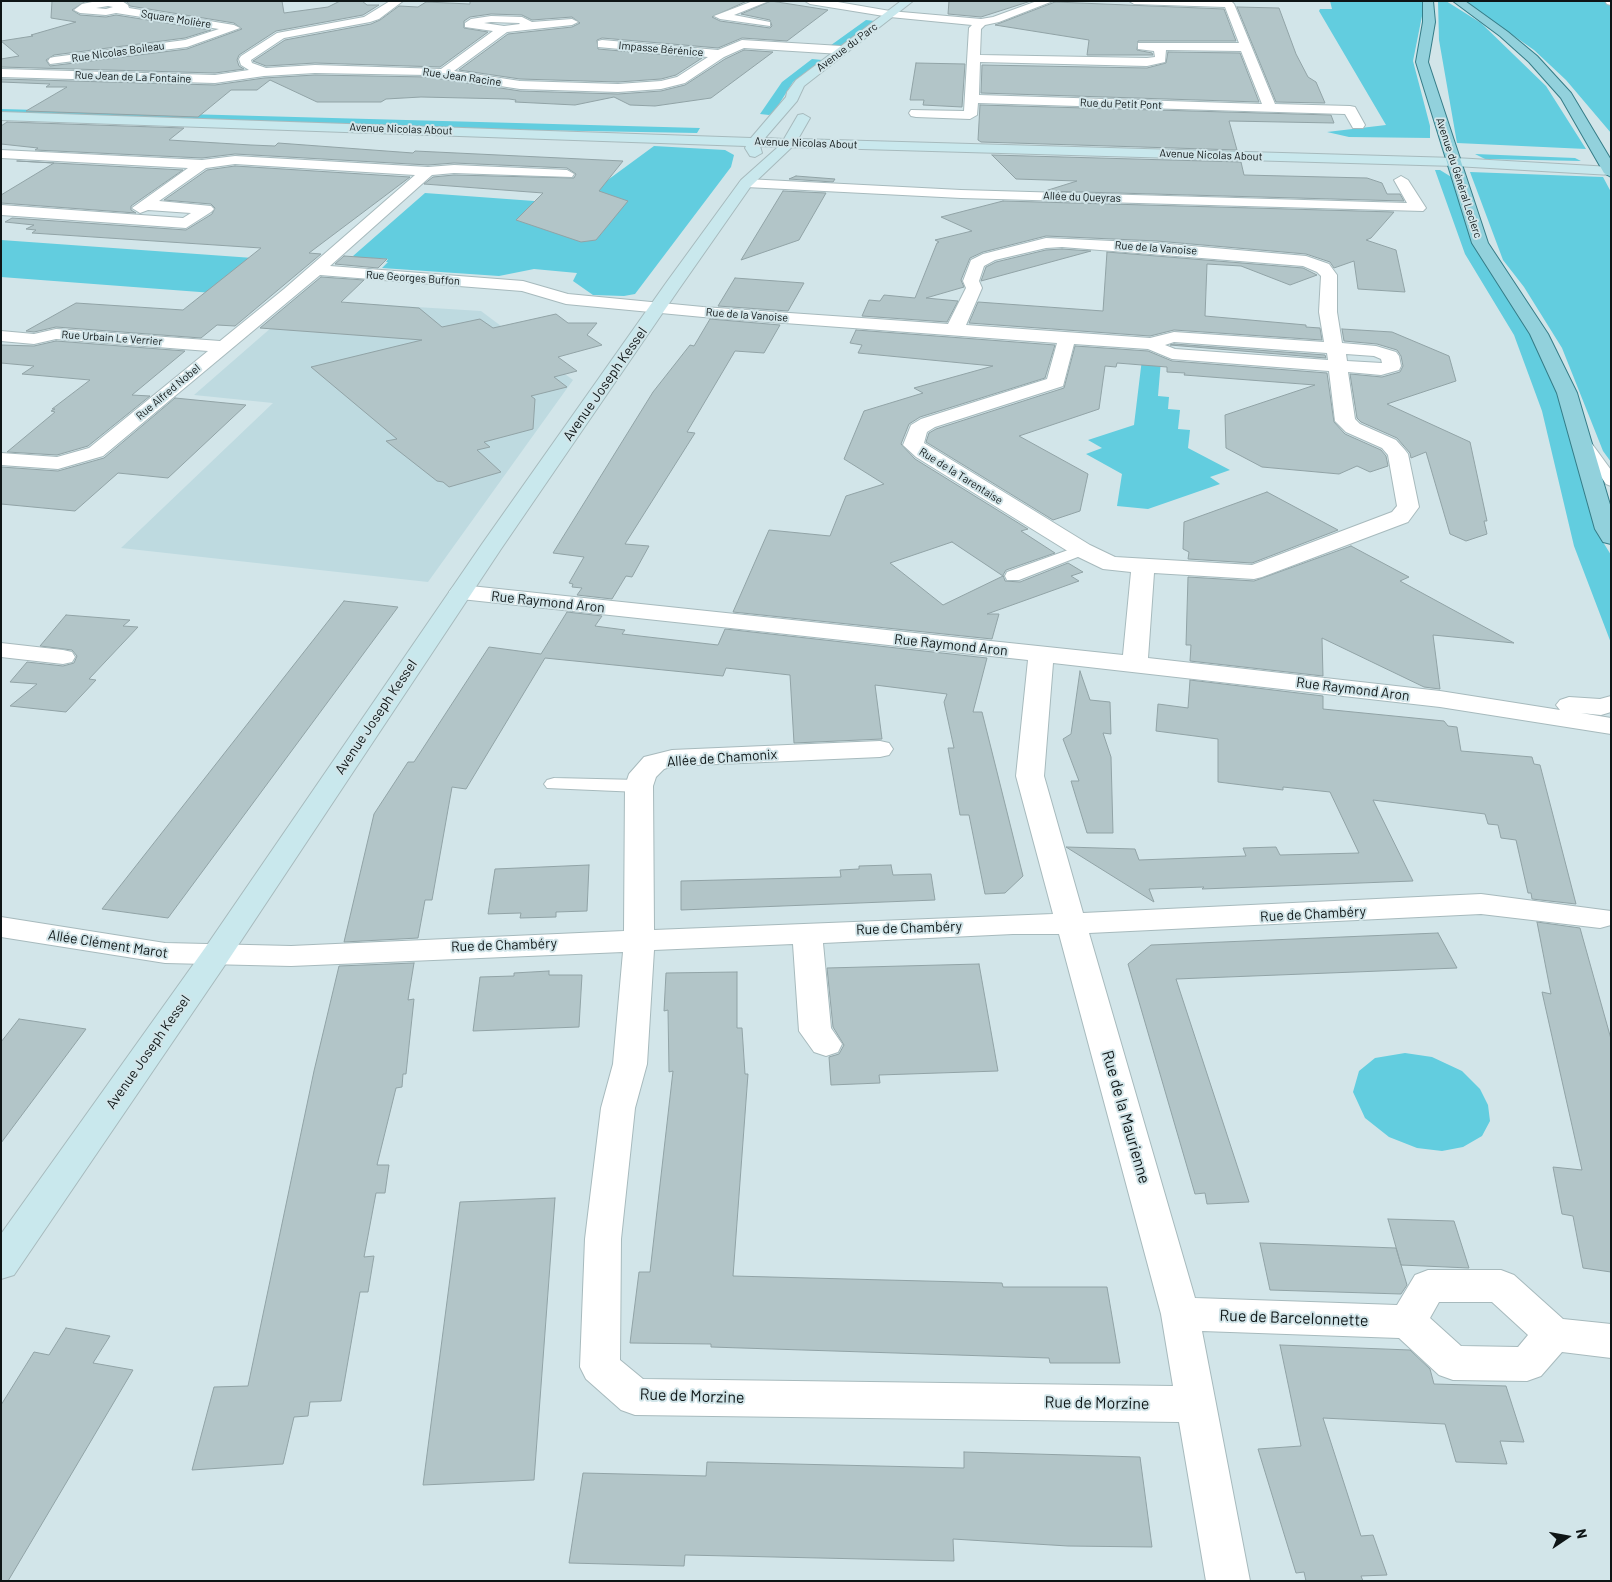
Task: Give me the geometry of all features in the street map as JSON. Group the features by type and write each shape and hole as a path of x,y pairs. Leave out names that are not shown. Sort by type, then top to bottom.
{"main road":[{"name":"Avenue du Parc","path":"765,127 792,98 792,92 800,83 908,1"},
{"name":"Avenue du Général Leclerc","path":"1428,1 1429,22 1422,62 1480,243 1539,334 1567,393 1606,529 1611,537"},
{"path":"1458,1 1504,34 1533,59 1566,96 1606,154 1610,171"},
{"path":"792,98 807,124"},
{"name":"Avenue Nicolas About","path":"1,107 590,122"},
{"name":"Avenue Nicolas About","path":"1,116 789,143 1452,155 1610,171"},
{"name":"Avenue Nicolas About","path":"746,126 765,127 807,124"},
{"name":"Avenue Joseph Kessel","path":"1,1264 216,956 461,592 750,178 784,150 807,124"},
{"path":"750,178 756,156 752,148 765,127"},
{"name":"Avenue Nicolas About","path":"1430,147 1452,155 1475,149"},
{"path":"1582,153 1606,154"}],"street":[{"path":"264,72 247,64 245,59 271,40 281,35 366,20 375,17 398,1"},
{"path":"764,1 720,16 766,24"},
{"path":"810,1 890,14 981,22 995,20 1048,1"},
{"path":"1134,1 1229,4 1270,108"},
{"name":"Square Molière","path":"118,10 239,29"},
{"path":"529,26 522,20 491,19 475,21 469,25 504,29 572,22"},
{"path":"916,114 970,115 975,28 981,22"},
{"name":"Rue Nicolas Boileau","path":"2,73 15,64 187,43 239,29"},
{"path":"444,73 504,29"},
{"path":"262,32 281,35"},
{"name":"Rue Jean Racine","path":"264,72 290,70 416,71 444,73 520,85 639,87 661,85 681,80 720,54 742,44 756,43 841,50"},
{"name":"Impasse Bérénice","path":"602,44 720,54"},
{"path":"1131,45 1246,48"},
{"path":"974,58 1096,55 1156,61 1161,59 1160,49 1156,47"},
{"path":"448,54 467,55"},
{"path":"348,83 357,70"},
{"path":"404,84 416,71"},
{"name":"Rue Jean de La Fontaine","path":"2,73 215,79 264,72"},
{"name":"Rue du Petit Pont","path":"972,99 1350,110 1358,125"},
{"path":"1,154 202,164 235,160 428,172 454,169 567,174"},
{"path":"125,219 202,164"},
{"path":"315,270 428,172"},
{"name":"Allée du Queyras","path":"750,178 961,194 1418,208 1401,180"},
{"path":"1,210 186,223 206,209 146,205"},
{"name":"Rue de la Vanoise","path":"659,308 1153,344 1159,349 1172,354 1337,357 1328,312 1329,276 1323,268 1306,261 1062,242 1015,251 977,262 971,281 974,288 955,329"},
{"name":"Rue Georges Buffon","path":"315,270 523,286 566,299 659,308"},
{"name":"Rue Alfred Nobel","path":"1,459 58,463 96,452 315,270"},
{"name":"Rue Urbain Le Verrier","path":"1,336 34,339 56,334 222,347"},
{"name":"Rue de la Tarentaise","path":"1067,337 1056,382 1049,386 928,423 918,429 913,445 1082,550 1111,564 1143,568 1254,572 1400,518 1408,507 1398,454 1389,444 1353,428 1345,420 1337,357"},
{"path":"1135,665 1143,568"},
{"name":"Rue Raymond Aron","path":"461,592 1440,699 1611,726"},
{"path":"1,650 63,657"},
{"name":"Rue de la Maurienne","path":"1041,655 1030,776 1180,1314 1228,1581"},
{"name":"Rue Raymond Aron","path":"1440,699 1453,696 1601,707 1611,704"},
{"name":"Allée de Chamonix","path":"639,786 643,774 654,763 672,758 880,749"},
{"path":"639,786 639,939"},
{"name":"Rue de Chambéry","path":"216,956 291,956 639,939 1012,924 1071,924 1481,904 1600,918"},
{"name":"Allée Clément Marot","path":"1,927 165,953 216,956"},
{"path":"807,933 815,1031 826,1044"},
{"name":"Rue de Morzine","path":"639,939 630,1064 618,1108 603,1239 600,1368 635,1397 1196,1404"},
{"path":"1553,1334 1527,1364 1453,1362 1408,1322 1428,1286 1501,1286 1553,1334 1611,1341"},
{"name":"Rue de Barcelonnette","path":"1180,1314 1408,1322"}],"lane":[{"path":"1580,436 1611,481"},
{"path":"1013,576 1082,550"},
{"path":"554,784 639,786"}],"shaded area":[{"path":"1330,1 1425,1 1413,61 1430,126 1430,138 1349,137 1327,132 1386,125 1319,11 1320,9 1332,9"},
{"path":"1438,1 1446,1 1481,23 1546,86 1586,149 1457,143 1439,40"},
{"path":"1464,1 1611,1 1611,133 1566,80 1534,50"},
{"path":"866,20 875,21 841,46 827,48"},
{"path":"812,59 822,60 793,82 774,112 769,115 760,114 782,82"},
{"path":"1,109 700,128 697,133 528,130 1,113"},
{"path":"654,146 725,150 734,155 731,167 635,294 624,296 593,295 573,281 577,273 534,269 499,276 382,268 388,262 386,262 388,259 373,258 366,266 353,256 425,193 575,204"},
{"path":"1475,154 1575,158 1581,161 1485,159"},
{"path":"1435,170 1440,170 1453,178 1475,248 1531,334 1556,381 1603,542 1611,555 1611,643 1574,546 1542,411 1514,335 1465,254"},
{"path":"1470,172 1603,177 1611,192 1611,462 1603,451 1562,348 1524,287 1503,260"},
{"path":"1,240 309,262 266,297 1,277"},
{"path":"303,300 481,311 573,380 428,582 121,548 273,403 194,395"},
{"path":"1142,359 1161,360 1158,396 1169,397 1168,409 1180,410 1178,429 1190,430 1188,448 1230,470 1210,477 1220,484 1148,509 1117,506 1122,474 1086,454 1102,448 1088,440 1134,425"},
{"path":"1405,1053 1432,1057 1462,1071 1480,1089 1488,1105 1490,1121 1482,1136 1463,1147 1442,1151 1417,1148 1389,1137 1365,1118 1353,1092 1359,1071 1375,1058"}],"building":[{"path":"52,1 86,1 72,10 80,15 106,17 116,15 211,30 185,38 54,55 46,60 50,66 187,49 242,29 234,23 130,6 126,1 282,1 284,13 328,7 340,1 362,1 367,5 379,5 363,15 276,31 239,55 237,60 239,66 244,69 215,73 1,67 1,59 19,56 1,41 33,36 31,35 76,22 51,18"},
{"path":"470,1 747,1 712,17 720,21 770,28 772,26 770,20 741,14 771,1 828,10 787,41 742,38 718,48 602,38 597,40 598,49 702,58 676,75 661,79 618,82 520,79 459,70 508,34 572,27 580,23 572,17 532,20 522,15 491,14 470,17 464,21 464,28 488,32 440,67 315,63 266,66 253,61 285,40 371,24 380,20 399,6 418,7 426,2 470,4"},
{"path":"949,1 1031,1 981,17 948,14"},
{"path":"1055,2 1224,9 1236,41 1138,41 1137,50 1152,53 1153,55 1087,55 1089,40 995,25"},
{"path":"1237,7 1279,8 1296,54 1308,77 1316,82 1325,103 1276,102"},
{"path":"744,50 773,52 711,98 655,106 630,105 614,97 575,105 515,102 516,100 509,99 421,97 386,99 381,102 317,102 270,80 257,90 231,90 198,117 26,111 67,87 46,87 50,84 1,82 1,79 215,85 264,78 315,75 428,77 520,91 618,94 661,91 685,85 725,59"},
{"path":"1168,52 1240,53 1259,102 981,93 982,65 1147,68 1166,63"},
{"path":"916,63 965,64 962,107 923,105 924,100 910,100"},
{"path":"980,105 1331,115 1334,123 1229,121 1237,150 981,142 978,140"},
{"path":"7,122 184,128 169,140 275,146 278,143 413,153 415,151 623,161 599,191 628,201 596,240 581,242 516,220 543,193 424,184 433,177 454,175 574,178 576,174 567,168 454,163 428,165 235,154 202,158 35,150 38,148 1,144 1,126"},
{"path":"992,155 1241,162 1244,175 1367,178 1382,183 1387,194 1400,194 1404,201 1045,191 1077,181 1016,179"},
{"path":"18,161 183,170 131,206 131,210 136,213 1,203 1,195 54,163"},
{"path":"235,166 410,177 309,253 321,254 235,326 217,325 201,338 56,327 34,332 26,331 76,303 183,310 261,248 32,233 36,230 26,229 34,225 5,222 12,218 186,230 212,214 215,208 211,204 164,200 207,170"},
{"path":"796,176 835,179 833,182 789,179"},
{"path":"783,191 826,193 799,240 741,260"},
{"path":"1003,201 1394,212 1371,238 1366,240 1396,250 1405,292 1358,289 1354,261 1334,268 1330,262 1306,254 1157,241 1046,236 983,252 970,258 961,280 964,287 926,298 958,301 947,322 862,316 869,300 880,301 884,295 915,298 939,242 935,240 972,231 941,217"},
{"path":"1046,250 1091,251 981,281 986,267 996,262"},
{"path":"1107,252 1303,268 1317,275 1290,285 1241,266 1207,264 1205,316 1306,325 1306,327 1320,328 1322,340 1174,330 1150,336 969,323 978,302 1103,311"},
{"path":"344,256 387,259 378,268 335,264"},
{"path":"321,277 364,280 341,302 419,308 442,327 480,319 493,328 556,314 568,323 597,323 587,335 602,345 558,357 577,371 554,377 567,387 531,396 535,399 533,429 484,442 490,447 477,450 501,472 449,487 443,482 437,481 386,441 397,439 311,367 422,340 260,328"},
{"path":"735,278 804,283 788,311 718,306"},
{"path":"710,319 780,325 764,353 735,351 687,432 695,433 625,544 649,546 632,577 626,576 612,599 577,595 582,588 572,587 573,584 569,583 584,557 553,553 653,392 690,345 694,346"},
{"path":"1342,329 1392,332 1449,356 1456,381 1387,404 1470,442 1487,521 1484,521 1487,534 1466,541 1450,534 1426,452 1411,458 1410,453 1397,438 1361,422 1357,418 1350,374 1382,377 1400,372 1403,366 1401,356 1397,350 1377,344 1344,341"},
{"path":"856,330 1055,345 1045,378 920,417 909,424 901,444 915,459 1028,529 1021,531 1055,553 1006,570 1003,575 1005,581 1020,582 1068,563 1083,572 1071,576 1079,581 987,614 999,614 992,639 733,612 769,530 830,536 846,496 884,484 844,459 864,411 923,393 914,388 993,366 858,353 862,345 850,343","holes":["952,542 1003,576 943,605 890,563"]},
{"path":"56,341 185,351 132,395 150,396 88,446 57,455 7,452 55,412 51,411 55,409 52,409 90,380 22,374 34,366 1,363 1,345 34,346"},
{"path":"1170,345 1325,355 1326,358"},
{"path":"1075,346 1148,351 1172,361 1327,373 1334,422 1345,434 1381,450 1386,456 1388,466 1370,472 1357,466 1339,474 1262,467 1226,448 1225,415 1315,385 1184,375 1185,373 1167,372 1167,367 1117,363 1116,367 1105,366 1099,409 1019,436 1088,474 1080,511 1053,520 926,442 929,433 936,429 1064,388"},
{"path":"175,398 246,405 168,478 118,473 75,511 1,504 1,467 58,471 104,458"},
{"path":"1267,492 1338,530 1252,563 1188,559 1189,552 1183,549 1184,522"},
{"path":"1351,546 1409,577 1400,581 1514,643 1433,635 1440,689 1424,687 1322,638 1323,676 1190,661 1191,645 1186,645 1188,577 1254,581"},
{"path":"344,601 398,607 168,918 102,909"},
{"path":"567,612 602,616 595,626 625,630 622,634 718,645 725,629 987,658 973,712 982,712 1023,876 1005,893 985,894 969,815 960,815 948,748 954,748 944,702 947,694 875,685 882,739 794,743 790,675 726,668 723,676 545,658 466,789 452,787 432,900 425,900 418,938 344,942 374,814 408,762 414,762 489,647 541,654"},
{"path":"66,615 130,620 123,626 138,627 89,679 96,680 66,712 10,706 37,684 10,682 27,662 63,666 74,663 77,656 72,650 40,646"},
{"path":"1080,671 1090,700 1110,702 1111,734 1103,733 1111,757 1113,833 1087,833 1071,781 1079,781 1063,739 1071,734"},
{"path":"1190,680 1323,696 1323,709 1444,721 1448,726 1457,727 1461,751 1532,757 1534,764 1540,765 1576,904 1532,899 1531,893 1528,893 1516,840 1501,838 1498,825 1488,824 1485,814 1373,800 1413,881 1202,889 1204,887 1149,889 1154,902 1066,847 1135,849 1139,860 1246,856 1243,848 1276,847 1280,855 1359,853 1330,792 1283,787 1283,790 1218,782 1218,739 1156,731 1158,704 1188,708"},
{"path":"589,865 587,911 556,912 556,917 520,918 521,913 488,914 495,869"},
{"path":"891,865 893,875 931,874 935,900 681,910 681,881 841,877 840,870 859,869 859,866"},
{"path":"1537,922 1580,928 1611,1039 1611,1272 1583,1268 1573,1216 1562,1214 1553,1167 1582,1170 1542,992 1551,994"},
{"path":"1438,933 1457,968 1176,979 1249,1202 1207,1204 1205,1193 1195,1194 1128,964 1151,945"},
{"path":"414,963 408,1000 414,999 406,1074 403,1074 402,1087 396,1088 377,1165 389,1165 385,1193 376,1193 364,1257 374,1256 368,1292 360,1292 341,1401 310,1402 308,1416 294,1417 283,1464 192,1470 214,1387 248,1386 314,1071 339,966"},
{"path":"979,964 998,1071 879,1075 880,1083 831,1085 829,1057 839,1054 844,1045 833,1027 827,968"},
{"path":"549,971 549,975 582,975 579,1027 473,1031 480,977 514,976 514,973"},
{"path":"737,972 737,1028 742,1028 745,1074 748,1074 733,1276 1002,1283 1003,1287 1107,1287 1120,1363 1050,1363 1049,1358 711,1347 711,1344 630,1343 639,1272 650,1272 673,1071 669,1072 668,1010 664,1011 666,973"},
{"path":"19,1019 86,1029 1,1143 1,1042"},
{"path":"555,1198 534,1480 423,1485 460,1202"},
{"path":"1388,1219 1454,1221 1469,1268 1401,1265"},
{"path":"1260,1243 1396,1248 1407,1285 1401,1294 1270,1290"},
{"path":"66,1328 110,1336 93,1363 133,1370 8,1581 1,1581 1,1405 34,1352 49,1355"},
{"path":"1280,1345 1410,1350 1430,1369 1434,1384 1506,1386 1524,1442 1500,1441 1507,1464 1456,1462 1445,1424 1323,1418 1361,1536 1373,1535 1387,1575 1361,1576 1363,1581 1306,1581 1304,1572 1296,1573 1258,1449 1301,1446"},
{"path":"964,1452 1140,1457 1152,1547 1068,1546 953,1539 954,1561 685,1555 684,1566 569,1563 583,1473 706,1476 707,1462 964,1468"}]}
